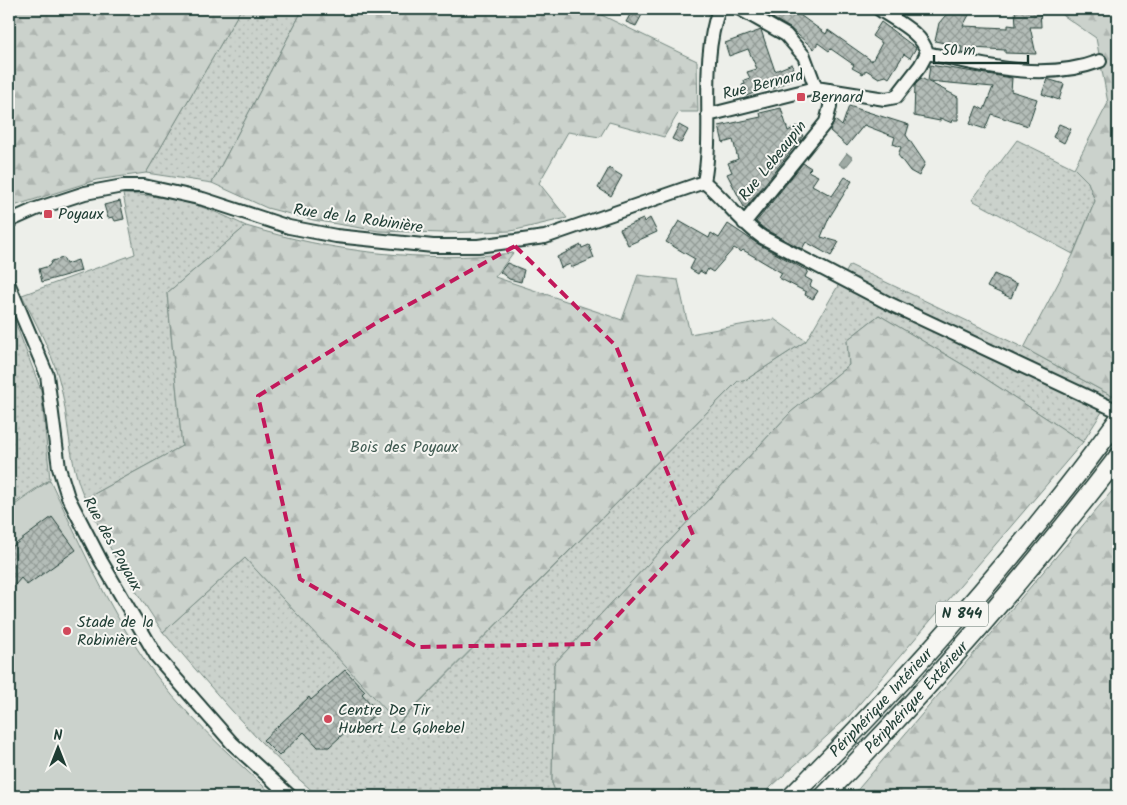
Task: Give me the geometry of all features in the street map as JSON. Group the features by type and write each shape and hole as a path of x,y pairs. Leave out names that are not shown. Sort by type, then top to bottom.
{"highway":[{"name":"Périphérique Intérieur","path":"792,796 892,692 974,600 1044,516 1118,420"},
{"name":"Périphérique Extérieur","path":"824,796 968,642 1062,530 1118,457"}],"street":[{"path":"719,9 709,44 708,160 704,182 721,195 744,223 762,238 881,300 1118,411"},
{"path":"740,9 786,35 804,56 816,88"},
{"path":"879,9 926,45 927,53 972,63 1030,71 1067,71 1100,61"},
{"name":"Rue Bernard","path":"708,115 816,88 885,99 896,97 920,66 927,53"},
{"name":"Rue Lebeaupin","path":"744,223 826,122 830,106 830,90"},
{"name":"Rue de la Robinière","path":"9,220 36,208 85,193 123,186 144,186 203,199 289,227 336,236 433,246 478,246 545,237 704,182"},
{"name":"Rue des Poyaux","path":"9,286 47,374 59,468 68,497 101,562 157,657 232,743 290,796"}],"highlighted area":[{"path":"515,246 616,346 693,535 591,644 417,647 300,579 258,396 381,320"}],"green space":[{"path":"9,9 241,9 146,173 96,180 17,205 9,205"},
{"path":"241,9 303,9 212,183 146,173"},
{"path":"303,9 589,9 697,61 698,112 679,112 664,137 609,122 600,137 568,132 539,183 567,218 511,231 442,233 379,231 313,220 267,208 212,183"},
{"path":"1054,9 1118,9 1118,387 1112,396 1024,348 1073,255 1095,201 1088,182 1074,168 1108,103 1096,38"},
{"path":"1017,140 1074,168 1088,182 1095,201 1073,254 972,200"},
{"path":"123,194 186,202 246,226 167,293 182,446 85,499 75,469 62,391 55,366 47,345 22,295 135,254"},
{"name":"Bois des Poyaux","path":"246,226 312,243 378,253 446,257 513,253 495,277 622,320 638,275 678,280 690,334 774,319 806,341 747,379 738,381 398,723 245,558 163,632 120,567 85,499 182,446 167,293"},
{"path":"850,265 1024,348 1112,396 1083,442 980,375 879,315 847,340 849,365 791,412 554,664 552,783 557,796 318,796 257,738 163,632 245,558 399,723 738,381 747,379 806,341"},
{"path":"9,306 41,390 50,479 9,507"},
{"path":"879,315 980,375 1083,442 849,716 761,796 557,796 552,783 554,664 791,412 849,365 847,340"},
{"name":"Stade de la Robinière","path":"50,480 105,594 144,659 189,714 274,796 9,796 9,509"},
{"path":"1118,484 1118,796 851,796 854,794"}],"water":[{"path":"847,153 853,158 845,168 839,164"}],"building":[{"path":"633,9 645,9 636,26 626,22"},
{"path":"757,9 785,9 791,13 793,10 826,34 828,30 872,61 882,43 872,36 881,22 916,48 910,58 904,54 889,78 886,76 879,78 866,70 863,74 852,68 854,65 831,49 829,51 818,43 814,49 790,28"},
{"path":"951,9 969,15 963,26 1008,28 1008,25 1016,26 1015,9 1040,9 1041,27 1030,27 1036,54 1005,53 1005,50 973,48 973,55 961,52 962,47 935,41 939,23"},
{"path":"761,30 775,71 792,64 797,76 773,89 772,86 746,96 742,85 745,84 744,80 750,78 747,72 757,69 748,49 729,56 725,43"},
{"path":"930,65 1012,78 1011,91 1037,99 1028,126 991,114 985,129 970,124 977,106 984,110 993,87 928,81"},
{"path":"921,78 958,97 958,120 953,120 952,123 940,118 940,121 914,116 915,85"},
{"path":"1047,79 1064,84 1059,100 1042,94"},
{"path":"849,106 909,125 906,135 925,163 919,176 910,171 898,155 901,147 893,144 895,137 864,125 847,146 830,131 835,120 842,126"},
{"path":"781,108 788,131 797,126 803,136 745,209 727,174 732,172 728,163 738,159 733,140 723,143 719,126 761,117 760,113"},
{"path":"1059,124 1071,129 1064,143 1053,137"},
{"path":"679,125 688,130 681,143 672,139"},
{"path":"803,163 811,168 808,171 818,176 812,185 832,196 845,177 852,181 829,218 821,237 839,242 831,256 806,242 802,249 766,230 756,222"},
{"path":"609,168 622,176 611,196 598,188"},
{"path":"120,201 124,219 115,221 113,217 108,218 104,205"},
{"path":"650,218 657,232 628,245 620,229 643,219 644,222"},
{"path":"679,221 709,238 711,233 719,238 728,224 758,244 808,271 805,277 812,281 810,286 818,291 813,299 805,295 806,292 779,278 782,273 743,250 741,252 734,248 713,272 708,269 705,274 700,271 698,274 690,269 695,259 666,242"},
{"path":"581,245 582,248 589,245 594,258 571,268 570,264 561,268 557,257"},
{"path":"63,258 66,264 78,260 81,271 42,282 39,269 49,266 52,261"},
{"path":"507,263 524,270 521,282 509,279 500,272"},
{"path":"994,274 1017,284 1011,298 987,287"},
{"path":"52,517 76,550 27,585 21,578 9,592 9,549"},
{"name":"Centre De Tir Hubert Le Gohebel","path":"345,670 365,691 362,694 378,712 356,732 351,727 329,747 318,747 304,732 279,756 263,740 309,697 311,700"}],"place":[{"name":"Bernard","path":"801,97"},
{"name":"Poyaux","path":"48,214"},
{"name":"Stade de la Robinière","path":"67,631"},
{"name":"Centre De Tir Hubert Le Gohebel","path":"328,719"}]}
